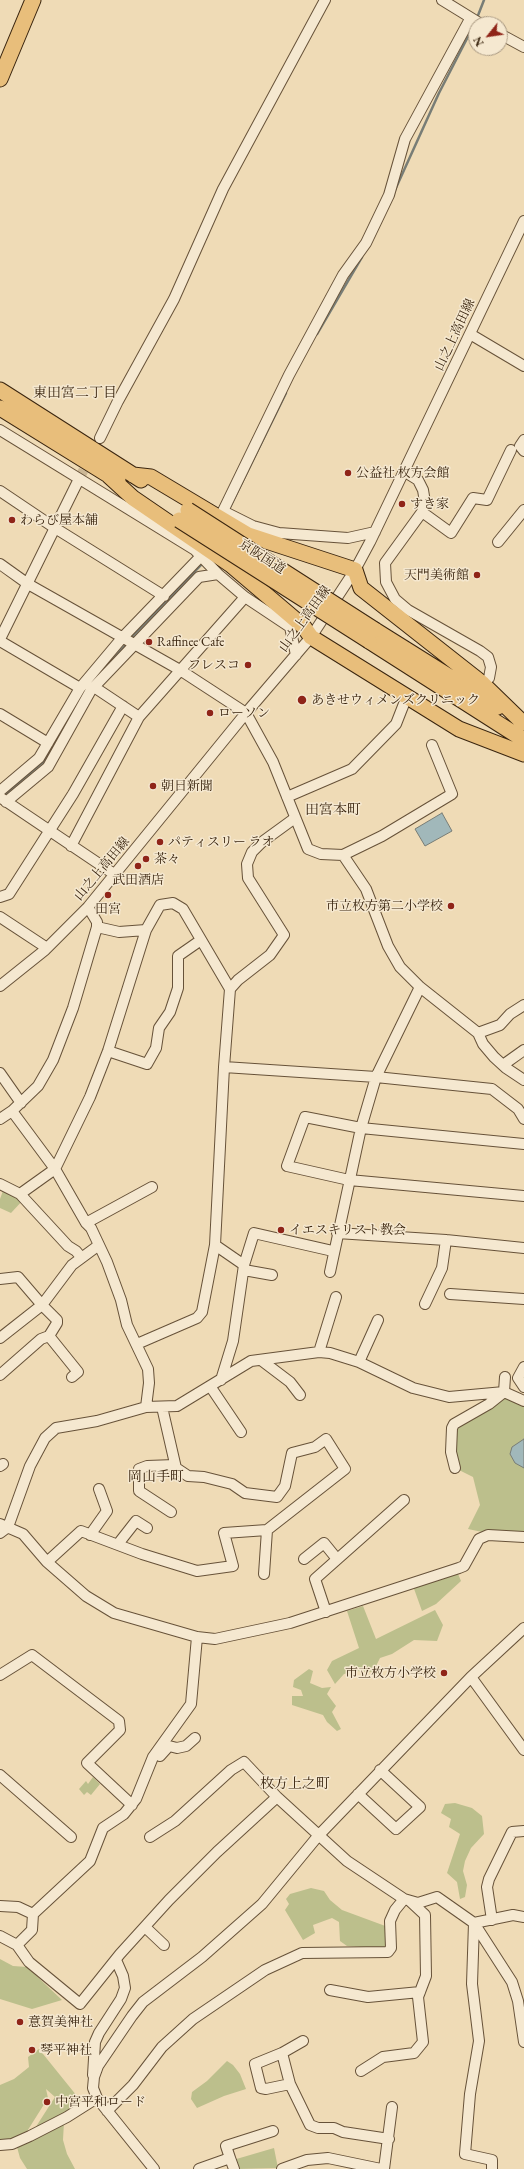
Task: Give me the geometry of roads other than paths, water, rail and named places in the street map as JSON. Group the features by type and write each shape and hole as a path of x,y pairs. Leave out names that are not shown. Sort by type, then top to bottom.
{"highway":[{"path":"0,80 33,0"},
{"name":"京阪国道","path":"0,390 133,475 184,515"},
{"name":"京阪国道","path":"0,408 109,476 184,515 372,636 524,740"},
{"path":"133,475 151,477 248,535 355,570 361,588 483,684 523,723"},
{"path":"109,476 133,498 231,565 304,627 311,637 459,729 524,754"},
{"name":"京阪国道","path":"372,636 523,723"}],"street":[{"path":"100,438 118,401 174,299 223,189 325,0"},
{"path":"442,0 468,18"},
{"path":"375,532 348,538 279,533 248,524 223,511 289,375 343,275 366,243 388,195 405,139 468,23"},
{"path":"508,38 524,47"},
{"name":"山之上高田線","path":"0,986 47,948 88,907 246,712 311,637 355,570 375,532 524,221"},
{"path":"470,334 524,366"},
{"path":"0,430 204,555 218,574 245,597 290,627 296,655"},
{"path":"524,440 520,446 524,451"},
{"path":"422,512 451,533 474,498 487,500 511,450"},
{"path":"405,472 418,480 423,490 425,502 422,512 385,563 386,582 395,599 408,610 488,657 491,667 488,678 483,684"},
{"path":"79,479 0,640 80,688"},
{"path":"0,491 162,599 169,608"},
{"path":"498,542 524,510"},
{"path":"0,791 39,758 80,688 123,639 204,555"},
{"path":"0,564 28,584 180,670 246,712 273,762 308,849 321,854 343,854 382,836 452,794 432,745"},
{"path":"114,874 3,800 48,767 94,687 169,608 199,577 218,574"},
{"path":"71,846 139,716 245,597"},
{"path":"94,687 139,716"},
{"path":"287,798 352,769 396,724 407,696"},
{"path":"1,898 9,894 73,794 123,706"},
{"path":"0,714 48,743"},
{"path":"137,1344 197,1318 202,1312 215,1245 224,1067 230,990 238,980 270,955 284,935 248,878 246,864 252,852 262,842 295,818"},
{"path":"343,854 366,889 388,946 400,967 420,987 478,1033 483,1044 502,1065 524,1080"},
{"path":"20,1194 55,1169 90,1097 108,1051 146,930 160,905 173,903 182,909 230,990"},
{"path":"0,1119 12,1111 38,1086 53,1060 73,1008 97,927 97,922 88,907"},
{"path":"0,917 47,948"},
{"path":"97,927 119,932 146,930"},
{"path":"108,1051 147,1064 156,1048 159,1028 170,1012 178,988 178,956 201,940"},
{"path":"330,1272 333,1251 361,1128 376,1077 420,987"},
{"path":"478,1033 500,1025 524,1005"},
{"path":"502,1065 524,1050"},
{"path":"224,1067 376,1077 492,1089 518,1109 524,1119"},
{"path":"0,1073 21,1103"},
{"path":"12,1111 55,1169 91,1228 108,1262 121,1300 127,1325 148,1369 149,1383 146,1407"},
{"path":"524,1144 361,1128 304,1117 287,1166 349,1180 524,1196"},
{"path":"0,1184 20,1194 68,1246 76,1251 81,1257"},
{"path":"86,1222 152,1188"},
{"path":"221,1380 233,1341 244,1268 254,1233 333,1251"},
{"path":"337,1233 446,1240 524,1248"},
{"path":"425,1304 442,1268 446,1240"},
{"path":"0,1338 42,1304 72,1265 99,1245"},
{"path":"215,1245 244,1268 272,1275"},
{"path":"0,1279 18,1277 57,1320 57,1323 49,1336 41,1340 0,1375"},
{"path":"450,1294 524,1299"},
{"path":"318,1352 336,1297"},
{"path":"359,1362 378,1320"},
{"path":"49,1336 78,1372"},
{"path":"524,1401 504,1392 449,1397 413,1388 359,1362 342,1356 318,1352 251,1361 177,1406 146,1407 97,1421 56,1428 45,1438 30,1466 3,1528 23,1534 47,1562 86,1596 114,1613 197,1637 215,1639 290,1623 459,1568 464,1566 479,1539 488,1535 524,1537"},
{"path":"261,1360 290,1382 300,1395"},
{"path":"524,1367 518,1378 524,1387"},
{"path":"455,1468 446,1452 454,1424 489,1404 504,1392 505,1377"},
{"path":"210,1386 241,1432"},
{"path":"162,1407 176,1468 188,1476 204,1477 232,1484 245,1493 277,1497 289,1511"},
{"path":"47,1562 81,1531 142,1554 197,1571 233,1566 224,1533 266,1530 345,1469 326,1439 315,1447 292,1453 285,1486 277,1497"},
{"path":"171,1512 139,1491 139,1469 147,1466 175,1465"},
{"path":"90,1535 107,1511 99,1490"},
{"path":"326,1612 315,1579 404,1500"},
{"path":"118,1544 136,1521 147,1528"},
{"path":"264,1574 266,1530"},
{"path":"304,1559 324,1543 337,1559"},
{"path":"94,2077 98,2066 143,2002 202,1957 262,1904 318,1836 380,1770 471,1677 524,1628"},
{"path":"17,1945 32,1930 33,1914 90,1861 103,1828 124,1814 132,1805 140,1791 153,1757 191,1704 197,1637"},
{"path":"0,1675 32,1655 119,1721 120,1730 87,1763 132,1805"},
{"path":"471,1677 524,1750"},
{"path":"153,1757 158,1758 170,1746 177,1748 186,1746 195,1738"},
{"path":"150,1837 175,1821 231,1770 244,1762 277,1797 318,1836 347,1860 407,1900 425,1915 426,1976 418,1997 423,2042 414,2053 383,2057 361,2071"},
{"path":"358,1794 396,1829 420,1807 380,1770"},
{"path":"0,1775 71,1837"},
{"path":"0,1936 17,1945 29,1962 80,2004 145,1926 209,1860 277,1797"},
{"path":"492,1920 487,1887 489,1879 512,1832 524,1831"},
{"path":"407,1900 418,1903 437,1897 474,1923 512,1982 518,2001 524,2042"},
{"path":"107,2111 133,2085 162,2047 193,2019 265,1970 302,1953 388,1952 391,1948 390,1921 395,1910 407,1900"},
{"path":"0,1906 18,1907 33,1914"},
{"path":"474,1923 513,1915 524,1917"},
{"path":"474,1923 472,1984 479,2041 470,2094 465,2154 492,2160 492,2169"},
{"path":"145,1926 164,1945"},
{"path":"116,1960 123,1976 125,1988 121,1999 99,2033 95,2042 93,2088 97,2098 154,2169"},
{"path":"330,1990 368,1997 420,1992"},
{"path":"290,2084 266,2089 261,2088 255,2064 282,2053 303,2041"},
{"path":"282,2053 290,2084 310,2124 313,2127 334,2128 343,2132 389,2139"},
{"path":"0,2145 12,2144 30,2136 67,2117 97,2098"},
{"path":"282,2169 307,2160 328,2158 382,2169 389,2139 392,2107"},
{"path":"234,2169 226,2146 273,2130"},
{"path":"199,2169 230,2158"}],"water":[{"path":"442,813 452,831 425,846 415,829"},
{"path":"524,1439 524,1468 515,1463 510,1454 512,1447"}],"waterway":[{"path":"478,16 484,0"},
{"path":"395,190 439,93 468,37"},
{"path":"317,334 362,257"},
{"path":"230,507 286,393"},
{"path":"130,639 203,563"},
{"path":"100,674 127,643"},
{"path":"4,795 43,762 86,690"}],"tunnel":[{"path":"79,479 100,438"}],"place":[{"name":"公益社 枚方会館","path":"348,473"},
{"name":"すき家","path":"402,504"},
{"name":"わらび屋本舗","path":"12,520"},
{"name":"天門美術館","path":"477,575"},
{"name":"Raffinee Cafe","path":"149,642"},
{"name":"フレスコ","path":"248,665"},
{"name":"あきせウィメンズクリニック","path":"302,700"},
{"name":"ローソン","path":"210,713"},
{"name":"朝日新聞","path":"153,786"},
{"name":"パティスリー ラオ","path":"160,842"},
{"name":"茶々","path":"146,859"},
{"name":"武田酒店","path":"138,866"},
{"name":"田宮","path":"108,895"},
{"name":"市立枚方第二小学校","path":"451,906"},
{"name":"イエスキリスト教会","path":"281,1230"},
{"name":"市立枚方小学校","path":"444,1673"},
{"name":"意賀美神社","path":"20,2022"},
{"name":"琴平神社","path":"32,2050"},
{"name":"中宮平和ロード","path":"47,2102"}],"district":[{"name":"東田宮二丁目","path":"75,393"},
{"name":"田宮本町","path":"333,810"},
{"name":"岡山手町","path":"156,1477"},
{"name":"枚方上之町","path":"295,1784"}]}
